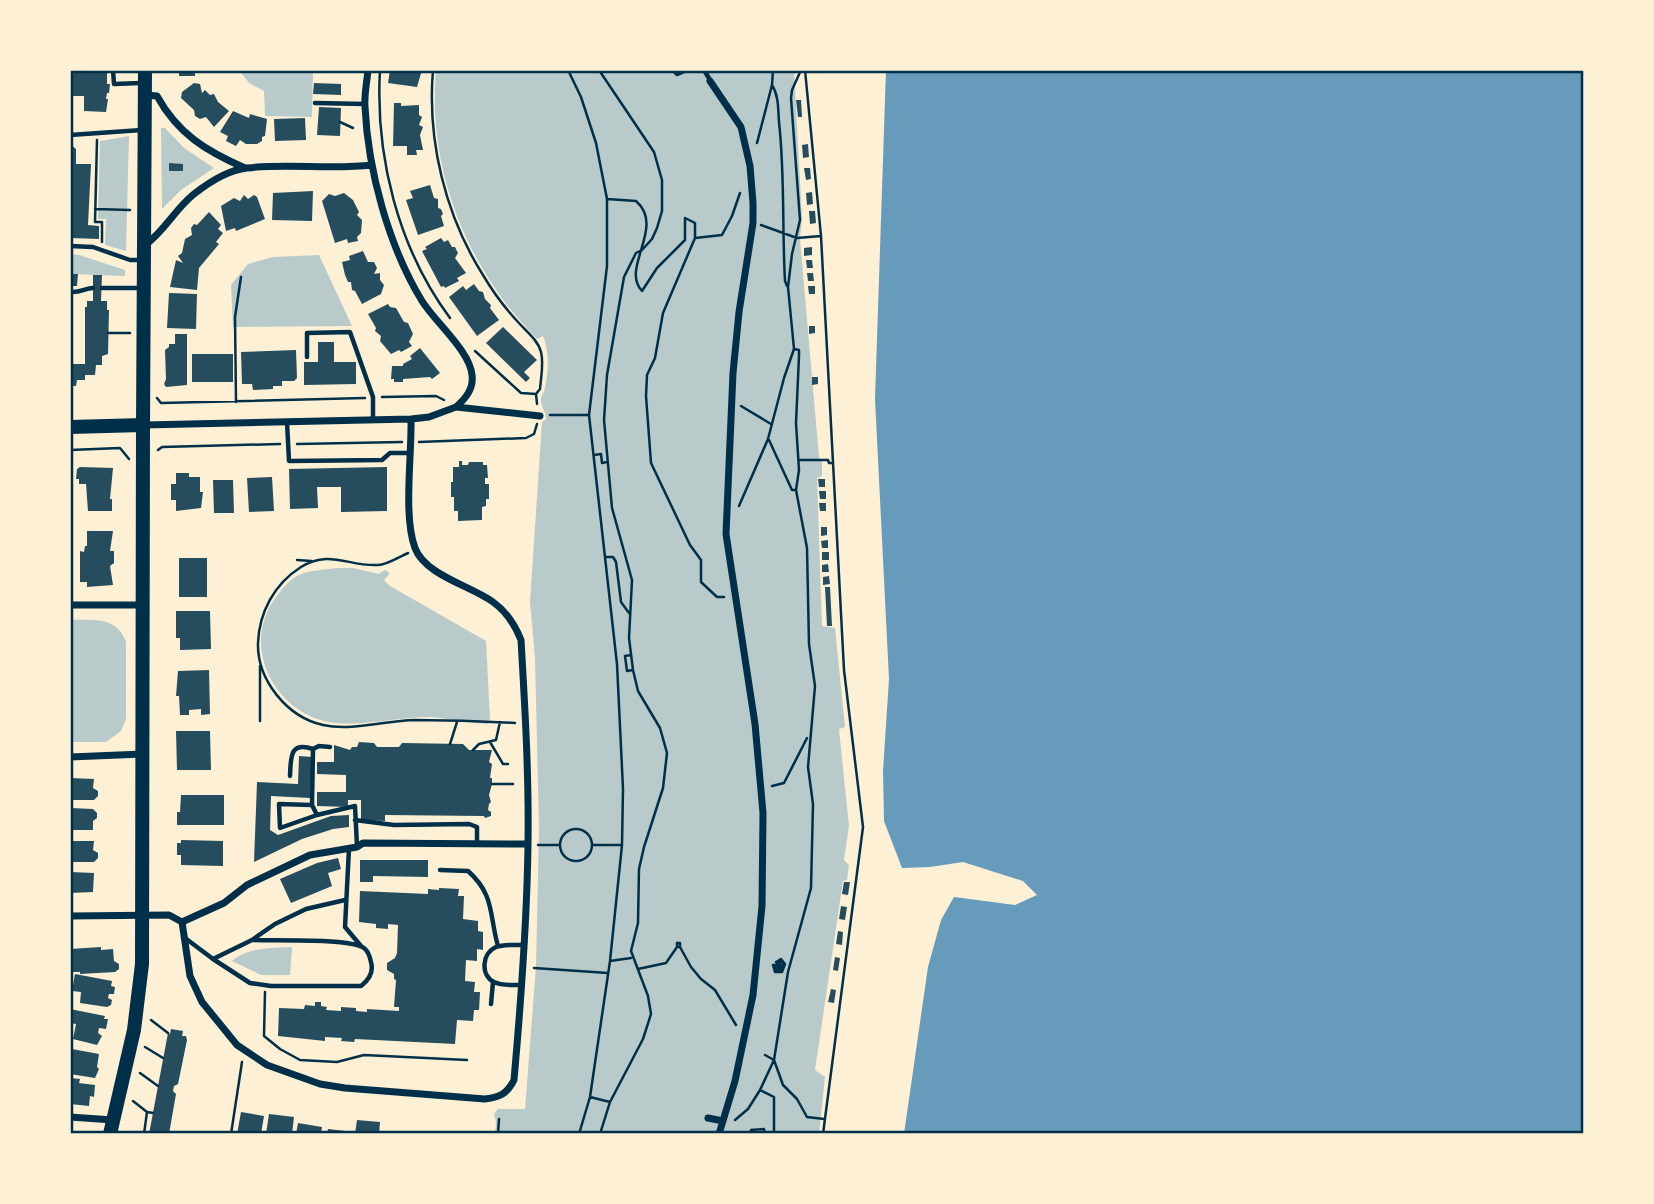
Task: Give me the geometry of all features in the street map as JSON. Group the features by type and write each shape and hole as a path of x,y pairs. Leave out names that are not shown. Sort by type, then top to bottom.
{"main road":[{"path":"112,1127 136,1019 142,964 145,83"},
{"path":"70,427 143,425"}],"street":[{"path":"143,425 411,419 429,417 456,407 466,398 473,376 468,360 424,304 410,281 394,244 372,165 365,104 368,70"},
{"path":"710,81 741,127 750,166 753,223 739,312 731,400 726,534 755,724 761,789 762,906 753,995 735,1081 719,1134"},
{"path":"145,83 157,96 169,117 196,142 245,168"},
{"path":"144,253 192,195 222,176 245,168 372,165"},
{"path":"456,407 540,416"},
{"path":"183,922 190,976 202,1002 237,1045 267,1065 320,1084 345,1088 485,1099 504,1095 514,1080 524,967 528,844 521,640 514,624 494,602 453,581 428,564 415,549 410,523 411,419"},
{"path":"70,606 144,605"},
{"path":"70,757 143,754"},
{"path":"183,922 223,903 247,885 310,855 363,843 528,844"},
{"path":"70,916 169,915 183,922"},
{"path":"70,1117 112,1127"},
{"path":"708,1118 723,1121"}],"lane":[{"path":"113,70 114,84 145,83"},
{"path":"704,70 710,81"},
{"path":"315,103 365,104"},
{"path":"70,135 144,130"},
{"path":"70,246 101,249 130,260 144,253"},
{"path":"70,292 81,293 93,288"},
{"path":"102,288 145,288"},
{"path":"307,357 307,333 350,332 373,397 373,420"},
{"path":"287,422 289,461 382,460 390,453 410,453"},
{"path":"290,776 291,754 295,749 305,746 313,749 319,746 330,747"},
{"path":"313,749 312,805 317,815"},
{"path":"184,937 250,983 361,986 369,980 371,961 366,950 345,927 345,900 353,847 355,806 280,828 279,804 312,805"},
{"path":"355,820 394,825 470,824 477,827 477,843"},
{"path":"440,870 468,871 483,887 488,897 498,946"},
{"path":"213,959 253,940 275,924 306,909 345,900"},
{"path":"253,940 337,942 361,946"},
{"path":"522,985 493,982 484,968 486,957 498,946 524,945"},
{"path":"491,1004 493,982"}],"path":[{"path":"380,70 380,132 392,195 412,252 437,300 453,321"},
{"path":"157,451 162,447 526,438 534,434 540,416 536,394 540,389 541,351 482,274 460,230 444,185 434,136 433,70"},
{"path":"568,70 581,97 596,143 607,199 607,266 589,415 617,664 623,789 622,845 610,961 590,1097 579,1134"},
{"path":"599,70 654,152 662,169 660,219 652,239 636,253 624,277 604,404 612,508 632,580 629,613 633,670 638,691 660,728 667,753 663,788 639,869 638,923 631,951 648,996 651,1014 643,1039 610,1102 600,1134"},
{"path":"672,70 677,75 689,70"},
{"path":"750,166 772,85 773,70"},
{"path":"803,70 821,236 844,670 863,827 823,1134"},
{"path":"736,510 768,439 794,349 788,287 800,220 791,98 796,78 803,70"},
{"path":"772,85 777,103 783,163 782,233 785,281 788,287"},
{"path":"340,122 352,128"},
{"path":"97,134 95,222 102,222 101,249"},
{"path":"607,199 630,200 641,205 646,222 635,273 637,284 642,291 657,268 685,240 685,218 695,223 695,238 663,313 655,358 647,375 651,463 690,545 701,561 701,582 717,597 735,598"},
{"path":"95,209 131,210"},
{"path":"695,238 722,235 732,216 740,217"},
{"path":"758,224 797,237 821,236"},
{"path":"236,401 235,317 241,278"},
{"path":"108,333 130,333"},
{"path":"469,342 477,353 521,393 536,394"},
{"path":"732,1122 748,1109 774,1060 788,972 811,888 813,804 808,767 815,686 809,644 805,528 796,490 799,484 796,423 799,350 794,349"},
{"path":"152,394 156,394 161,403 436,396 456,407"},
{"path":"731,400 771,424"},
{"path":"540,416 589,415"},
{"path":"768,439 787,481 792,490 796,490"},
{"path":"70,450 120,448 131,465"},
{"path":"593,455 601,454 602,463 607,462"},
{"path":"798,460 828,460 832,463"},
{"path":"260,722 259,630 268,602 286,579 300,568 328,557 380,566 415,549"},
{"path":"606,557 613,557 616,562 620,576 621,602 629,613"},
{"path":"297,560 314,561"},
{"path":"631,655 625,656 626,664 627,671 633,670"},
{"path":"260,662 264,677 275,693 304,717 323,725 406,720 525,724"},
{"path":"617,664 626,664"},
{"path":"450,744 457,722"},
{"path":"473,750 479,744 496,740 500,722"},
{"path":"761,789 784,783 809,734"},
{"path":"490,742 503,764 508,764"},
{"path":"492,784 513,784"},
{"path":"575,829 588,834 592,845 589,855 578,861 566,856 561,845 565,834 575,829"},
{"path":"528,844 561,845"},
{"path":"592,845 622,845"},
{"path":"638,969 666,963 678,947 701,979 715,990 730,1018 744,1035"},
{"path":"610,961 632,958"},
{"path":"524,967 608,973"},
{"path":"265,985 264,1037 300,1060 337,1062 364,1055 467,1060"},
{"path":"151,1020 168,1033"},
{"path":"145,1047 163,1058"},
{"path":"765,1055 774,1060 783,1085 797,1099 807,1117 824,1119"},
{"path":"231,1134 242,1062"},
{"path":"140,1073 158,1086"},
{"path":"760,1090 774,1097 775,1134"},
{"path":"590,1097 610,1102"},
{"path":"133,1101 147,1112 153,1113"},
{"path":"145,1134 147,1112"},
{"path":"498,1134 499,1119"},
{"path":"750,1134 751,1130 758,1128 764,1129 765,1134"}],"shaded area":[{"path":"239,70 313,70 312,117 265,116 264,91 249,83"},
{"path":"436,70 794,70 802,218 800,239 819,457 822,462 822,476 817,478 822,626 835,628 845,727 839,729 849,826 844,860 849,865 847,880 843,881 815,1070 825,1077 819,1134 495,1134 494,1114 498,1109 525,1109 536,966 539,828 535,658 530,602 542,422 546,419 541,398 545,390 548,361 543,336 537,339 499,294 469,243 457,216 448,188 436,130"},
{"path":"161,128 165,128 184,148 214,168 181,190 162,209"},
{"path":"129,136 126,251 105,245 106,219 98,219 100,141"},
{"path":"70,254 125,270 125,276 70,274"},
{"path":"319,255 352,326 233,327 231,285 248,264 273,257"},
{"path":"353,568 379,574 385,570 390,573 384,580 390,586 486,641 490,719 488,724 429,717 357,723 329,722 317,719 285,699 266,668 262,632 266,614 286,584 296,577 308,572"},
{"path":"70,620 103,621 117,628 126,642 126,719 121,731 106,742 70,742"},
{"path":"292,947 290,975 261,975 232,961 253,951"}],"water":[{"path":"886,70 1584,70 1584,1134 904,1134 928,967 941,920 954,897 1015,905 1037,895 1023,881 963,862 902,868 884,821 883,771 889,679 875,399"}],"building":[{"path":"70,70 107,70 107,84 110,84 106,112 84,111 84,96 70,96"},
{"path":"179,70 195,70 195,76 179,76"},
{"path":"390,70 422,70 417,87 388,83"},
{"path":"194,83 200,84 202,93 205,90 210,95 214,94 218,102 229,111 214,127 206,117 200,119 195,116 194,110 181,98 182,92"},
{"path":"314,83 341,84 341,95 313,94"},
{"path":"796,100 801,100 802,117 798,117"},
{"path":"394,103 401,103 401,106 419,105 423,150 416,150 417,155 407,155 407,146 393,146"},
{"path":"319,107 341,108 340,136 317,135"},
{"path":"233,111 249,118 250,114 267,119 262,141 246,144 240,140 236,146 226,141 228,136 220,132"},
{"path":"305,118 306,140 275,141 274,119"},
{"path":"70,144 76,149 76,164 91,164 88,225 99,226 99,239 70,238"},
{"path":"808,144 809,157 803,158 802,145"},
{"path":"169,163 183,164 183,171 169,171"},
{"path":"804,168 810,168 811,179 806,180"},
{"path":"430,185 434,198 438,199 444,226 418,235 406,200 413,198 410,191"},
{"path":"313,191 312,221 272,220 273,193"},
{"path":"812,192 813,204 807,205 806,193"},
{"path":"344,193 353,200 359,212 357,215 362,220 361,233 357,237 358,241 348,243 347,239 335,243 322,201 329,194 335,196"},
{"path":"244,195 248,199 254,195 257,197 265,219 236,231 235,228 226,231 221,206 234,198 240,201"},
{"path":"809,211 815,211 816,223 810,224"},
{"path":"209,212 221,225 218,229 223,233 216,242 219,244 199,268 197,290 170,287 176,260 183,263 178,256 182,253 185,239 192,235 191,228 194,224 197,225"},
{"path":"441,238 444,242 448,240 452,247 455,247 458,253 455,258 466,273 457,278 459,281 445,288 441,287 422,251"},
{"path":"812,247 812,255 804,256 804,248"},
{"path":"363,251 368,262 374,262 377,268 374,274 380,273 380,280 384,285 381,294 362,304 352,290 351,282 348,282 342,262"},
{"path":"806,260 812,260 813,268 807,268"},
{"path":"807,273 813,273 814,281 808,281"},
{"path":"70,274 78,274 77,286 70,286"},
{"path":"93,275 102,275 101,301 107,301 109,310 108,354 102,356 102,365 96,365 95,375 85,375 85,380 77,380 76,386 70,386 70,364 85,364 85,307 87,301 93,301"},
{"path":"474,284 483,292 499,320 477,336 449,297 463,286 466,290"},
{"path":"808,286 815,286 815,294 809,294"},
{"path":"169,293 197,294 196,329 167,328"},
{"path":"388,304 396,308 413,334 409,342 412,346 391,354 380,341 381,336 375,331 368,314"},
{"path":"809,326 815,326 815,333 809,334"},
{"path":"503,327 537,360 524,372 530,378 526,382 486,343"},
{"path":"175,334 187,334 187,385 166,387 165,350 169,344 175,344"},
{"path":"318,342 334,342 334,362 356,362 356,384 304,385 304,362 318,362"},
{"path":"420,348 440,373 432,379 403,379 403,382 394,382 394,379 391,379 392,366 403,366"},
{"path":"296,350 297,378 294,381 282,381 282,386 273,386 273,389 253,390 252,384 242,384 241,352"},
{"path":"192,354 233,354 233,382 192,382"},
{"path":"812,377 818,377 818,384 812,385"},
{"path":"459,461 462,461 462,465 483,462 483,465 487,465 488,478 485,478 485,484 489,484 489,499 486,499 486,506 482,507 482,520 458,521 458,511 454,511 451,482 453,467 459,467"},
{"path":"387,467 387,511 341,512 341,487 317,487 318,508 290,509 289,469"},
{"path":"113,468 110,499 112,511 88,511 86,484 79,484 79,479 76,479 77,469"},
{"path":"176,473 189,473 189,477 200,477 200,492 203,492 201,508 176,511 176,500 171,500 171,484 176,484"},
{"path":"272,477 274,511 249,512 247,478"},
{"path":"818,479 825,479 825,487 819,487"},
{"path":"213,480 233,480 234,513 214,513"},
{"path":"819,491 826,491 826,499 820,499"},
{"path":"819,503 826,503 826,511 820,511"},
{"path":"821,527 827,527 827,535 821,536"},
{"path":"87,531 113,531 110,551 114,551 114,563 110,566 113,585 87,587 87,582 80,582 80,551 84,552 87,546"},
{"path":"828,540 828,548 822,548 821,541"},
{"path":"822,552 829,552 829,560 822,560"},
{"path":"179,558 207,558 207,597 179,597"},
{"path":"828,564 829,572 822,572 822,565"},
{"path":"829,576 830,584 823,585 823,577"},
{"path":"825,587 830,587 832,626 827,626"},
{"path":"176,611 210,611 211,649 180,650 180,638 176,638"},
{"path":"209,670 210,714 201,715 201,709 189,710 189,715 180,715 179,696 176,696 178,671"},
{"path":"176,731 210,731 211,770 177,770"},
{"path":"359,742 374,743 377,747 399,747 402,743 463,744 469,750 492,750 489,762 492,764 489,795 491,802 488,810 491,816 385,815 385,821 361,820 361,800 348,800 348,807 317,806 317,792 346,792 346,775 317,774 317,762 334,762 334,745 350,750 357,747"},
{"path":"299,756 312,757 310,798 271,796 270,830 278,835 331,816 349,815 349,827 302,839 254,862 257,782 298,784"},
{"path":"70,778 94,779 93,788 98,791 98,796 94,800 70,800"},
{"path":"181,795 224,795 224,825 177,825"},
{"path":"70,808 93,809 97,818 93,821 93,830 70,830"},
{"path":"181,840 223,841 223,866 181,865 181,855 177,855 177,843 181,843"},
{"path":"70,841 94,841 93,850 98,853 98,858 94,862 70,862"},
{"path":"338,858 341,869 328,873 332,886 291,903 280,879 317,863"},
{"path":"360,860 428,860 428,877 373,876 373,882 360,882"},
{"path":"70,872 94,873 93,892 70,893"},
{"path":"844,882 850,882 848,895 842,894"},
{"path":"428,889 459,889 458,896 464,896 463,919 478,921 478,931 483,932 483,950 477,949 477,961 466,960 465,981 475,982 474,992 480,992 479,1010 474,1010 473,1021 457,1020 455,1044 355,1039 354,1042 325,1037 325,1041 278,1036 279,1008 304,1009 305,1005 315,1006 315,1002 321,1002 321,1006 327,1007 326,1010 341,1011 341,1007 367,1012 367,1009 399,1011 399,1007 394,1007 396,980 394,974 387,970 387,963 395,958 397,953 398,925 388,924 388,929 359,922 360,891 428,894"},
{"path":"841,906 847,907 845,920 839,919"},
{"path":"838,931 843,932 842,945 836,944"},
{"path":"101,947 101,950 113,949 114,961 119,964 119,969 115,972 70,972 70,949"},
{"path":"835,957 840,958 838,971 833,970"},
{"path":"75,974 112,981 114,994 109,994 108,998 112,1000 111,1005 107,1007 80,1003 81,992 72,991"},
{"path":"831,989 836,990 834,1003 828,1002"},
{"path":"70,1009 105,1016 104,1019 108,1019 106,1029 99,1028 98,1033 102,1036 97,1045 73,1039 76,1024 70,1023"},
{"path":"171,1029 183,1031 182,1036 186,1036 187,1040 178,1084 173,1091 176,1094 169,1134 149,1134 168,1033 170,1034"},
{"path":"72,1049 99,1054 99,1069 95,1078 70,1074"},
{"path":"70,1078 80,1079 79,1083 95,1085 94,1097 90,1096 89,1106 70,1104"},
{"path":"241,1112 264,1116 261,1134 237,1134"},
{"path":"269,1114 294,1117 292,1134 266,1134"},
{"path":"357,1120 380,1122 379,1134 355,1134"},
{"path":"298,1123 322,1127 321,1134 296,1134"},
{"path":"328,1129 354,1132 354,1134 327,1134"}]}
